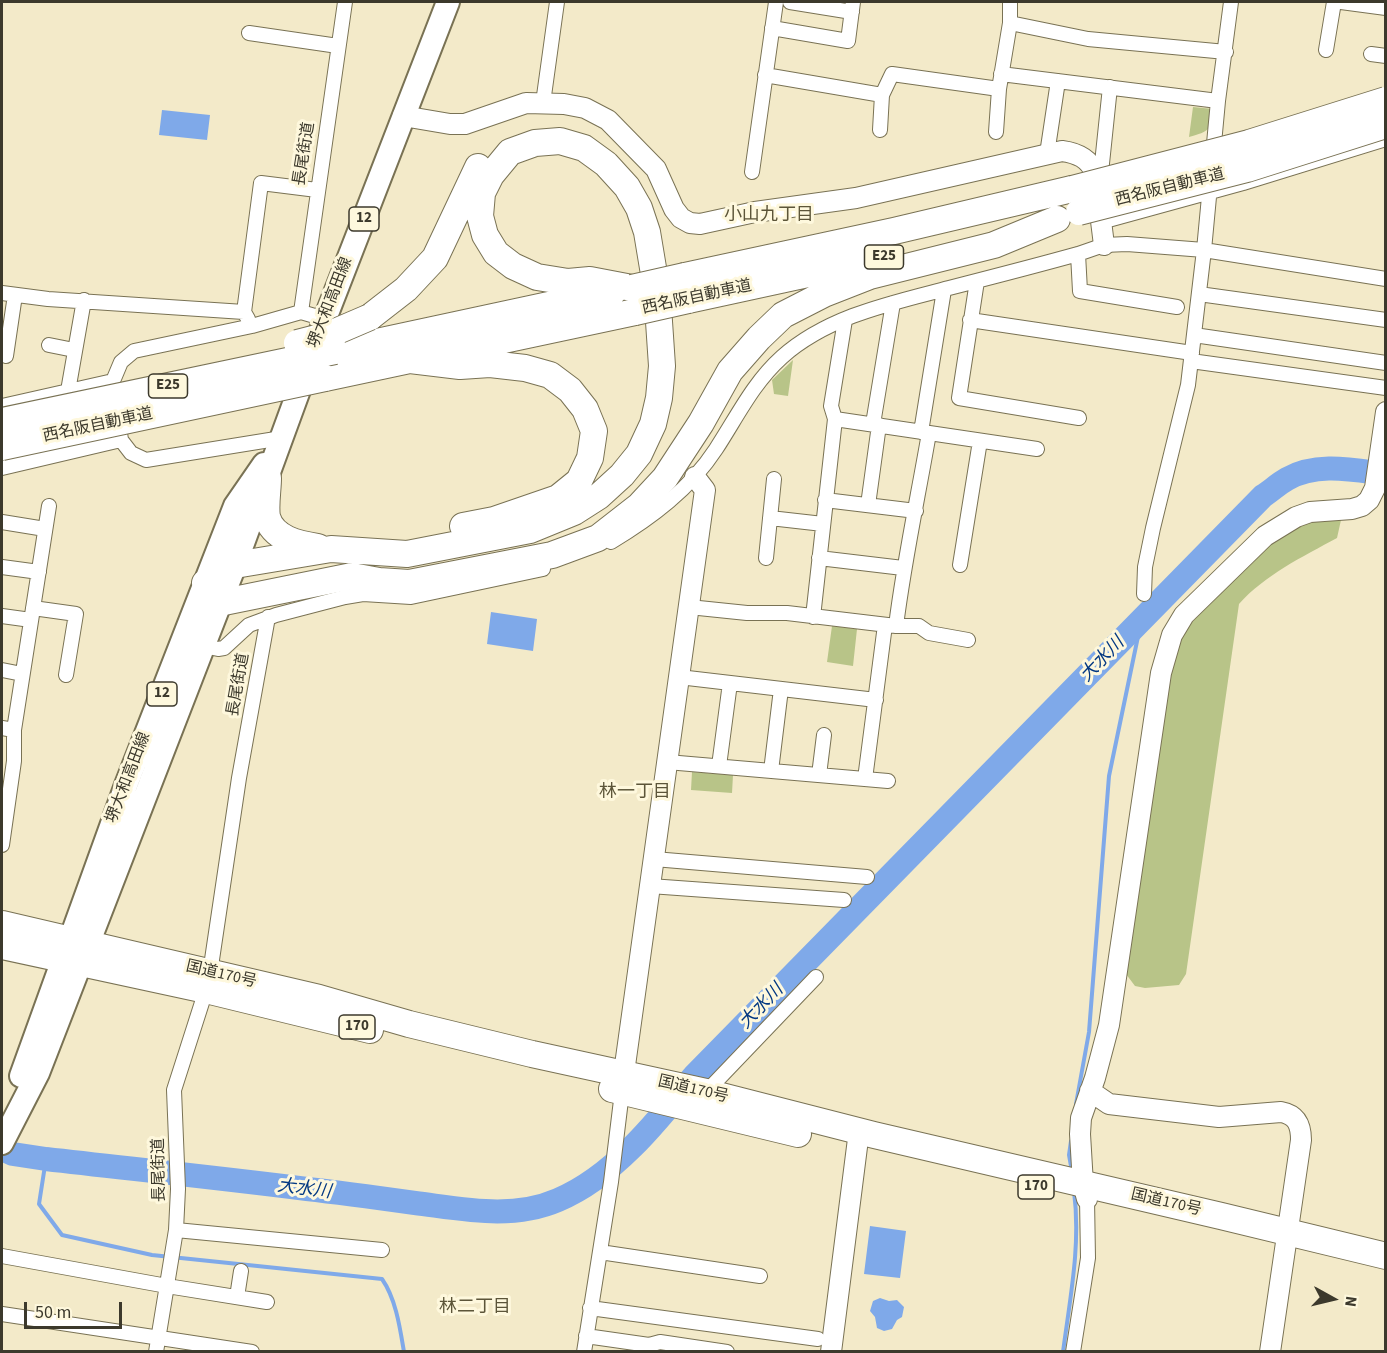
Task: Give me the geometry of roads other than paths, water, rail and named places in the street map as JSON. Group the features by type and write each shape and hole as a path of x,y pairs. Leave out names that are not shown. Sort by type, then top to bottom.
{"highway":[{"name":"西名阪自動車道","path":"687,288 894,231 1077,211 1249,143 1386,100"},
{"name":"西名阪自動車道","path":"2,447 410,360 633,300 687,288 1077,211 1247,169 1386,125"},
{"path":"120,388 328,335 370,317 406,289 435,258 457,214 474,172 489,152 505,140 537,129 559,129 581,134 604,147 621,161 643,189 655,222 668,292 672,376 668,411 658,440 645,464 626,488 605,508 576,527 509,550 380,581"},
{"path":"268,478 267,517 275,531 297,544 331,549 407,554 530,530 574,512 599,496 622,475 639,454 653,424 659,398 662,366 657,292 647,232 639,208 627,187 606,164 584,148 560,141 535,143 510,152 491,175 482,193 480,216 485,235 496,253 513,266 537,277 568,282 590,280 633,300"},
{"path":"212,593 352,576 409,583 552,555 598,538 639,506 665,478 701,423 730,371 783,315 824,294 870,276 994,245 1077,211"},
{"name":"西名阪自動車道","path":"2,421 120,388 633,300"},
{"path":"212,593 235,565 402,538 494,520 558,498 579,481 590,458 594,431 585,409 570,390 550,375 525,368 490,364 460,366 410,360"},
{"name":"国道170号","path":"2,924 75,952"},
{"name":"国道170号","path":"2,946 75,952 208,982 1287,1241 1386,1272"},
{"name":"国道170号","path":"1287,1241 1386,1256"}],"main road":[{"name":"堺大和高田線","path":"235,565 325,319 448,2"},
{"name":"堺大和高田線","path":"75,952 203,646 212,593 235,506 282,438"},
{"name":"堺大和高田線","path":"3,1135 38,1073 126,785 212,593"}],"street":[{"name":"長尾街道","path":"301,312 345,2"},
{"path":"543,103 557,2"},
{"path":"752,172 776,2"},
{"path":"772,28 848,40 853,7 790,2"},
{"path":"996,132 999,88 1010,23 1010,2"},
{"path":"1144,594 1145,567 1152,528 1172,457 1188,385 1218,101 1231,2"},
{"path":"1326,50 1334,2"},
{"path":"1341,2 1386,8"},
{"path":"1010,23 1088,39 1226,52"},
{"path":"249,33 338,46"},
{"path":"1371,54 1386,56"},
{"path":"880,130 882,94 892,74 999,88"},
{"path":"1001,74 1218,101"},
{"path":"765,75 882,94"},
{"path":"1047,154 1058,81"},
{"path":"1077,211 1098,173 1110,87"},
{"path":"1098,173 1386,87"},
{"path":"403,116 450,124 465,124 526,103 585,108 608,120 656,169 674,209 681,218 690,223 700,224 755,212 856,198 1062,151 1084,158 1098,173"},
{"path":"1077,211 1209,193 1386,139"},
{"path":"252,326 244,312 261,183 317,190"},
{"path":"1077,211 1104,245"},
{"path":"203,646 224,648 249,625 268,617 345,597 363,594 411,597 564,564 594,552 633,529 665,505 695,477 715,451 747,399 783,356 812,334 893,303 1104,245 1127,244 1204,250 1386,279"},
{"path":"1078,254 1080,291 1177,307"},
{"path":"977,281 959,398 1079,418"},
{"path":"865,779 876,700 916,511 944,290"},
{"path":"6,356 8,294 48,299 244,312"},
{"path":"1199,294 1386,320"},
{"path":"68,391 84,300"},
{"path":"868,505 876,425 893,303"},
{"path":"282,438 146,460 131,453 121,440 121,362 134,351 252,326 301,312 325,319"},
{"path":"813,617 835,418 831,406 844,320"},
{"path":"970,320 1386,388"},
{"path":"1194,335 1386,363"},
{"path":"49,345 74,350"},
{"path":"2,406 68,391 120,388"},
{"path":"835,418 1037,449"},
{"path":"1073,1352 1088,1258 1081,1118 1109,1025 1161,673 1172,635 1184,615 1264,536 1296,517 1310,512 1352,510 1369,500 1376,483 1385,419"},
{"path":"2,468 121,440"},
{"path":"960,564 980,441"},
{"path":"584,1352 611,1182 705,490 695,477"},
{"path":"765,558 774,479"},
{"path":"825,500 916,511"},
{"path":"2,845 14,762 8,729 22,674 49,506"},
{"path":"770,518 823,524"},
{"path":"2,522 45,529"},
{"path":"819,558 903,568"},
{"path":"2,567 39,572"},
{"path":"688,607 747,613 787,613 891,626 919,626 929,633 968,640"},
{"path":"2,616 76,614 66,675"},
{"name":"長尾街道","path":"156,1352 176,1230 178,1184 174,1090 208,982 239,778 268,617"},
{"path":"2,670 22,674"},
{"path":"679,676 876,700"},
{"path":"719,766 730,683"},
{"path":"771,771 781,689"},
{"path":"819,775 824,735"},
{"path":"667,762 888,781"},
{"path":"654,860 867,877"},
{"path":"650,886 844,900"},
{"path":"696,1100 816,977"},
{"path":"1090,1091 1109,1104 1219,1117 1281,1112 1296,1119 1301,1127 1301,1140 1270,1352"},
{"path":"590,1308 824,1345 858,1139"},
{"path":"176,1230 382,1251"},
{"path":"600,1252 760,1276"},
{"path":"2,1256 267,1302"},
{"path":"237,1297 241,1271"},
{"path":"2,1314 252,1352"},
{"path":"586,1336 649,1344 660,1342 727,1352"}],"water":[{"path":"162,110 210,115 207,140 159,135"},
{"path":"491,612 537,619 533,651 487,644"},
{"path":"870,1226 906,1231 900,1278 864,1274"},
{"path":"880,1298 889,1301 897,1300 904,1307 902,1317 897,1320 892,1329 884,1331 877,1328 875,1317 870,1311 873,1301"}],"waterway":[{"name":"大水川","path":"2,1149 13,1154 46,1159 469,1210 523,1210 558,1200 597,1177 633,1147 694,1076 1263,496 1287,479 1310,470 1348,469 1386,474"},
{"path":"1076,1104 1089,1032 1109,776 1141,622"},
{"path":"1071,1141 1069,1155 1072,1172"},
{"path":"46,1159 39,1204 62,1235 152,1255 382,1279 394,1305 404,1352"},
{"path":"1063,1352 1075,1251 1074,1191"}],"district":[{"name":"小山九丁目","path":"769,216"},
{"name":"林一丁目","path":"635,793"},
{"name":"林二丁目","path":"475,1308"}]}
